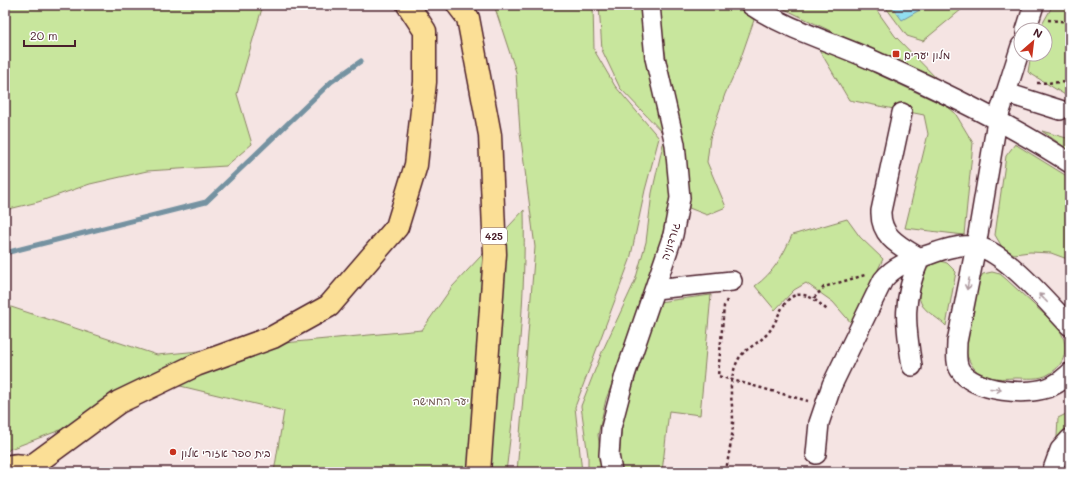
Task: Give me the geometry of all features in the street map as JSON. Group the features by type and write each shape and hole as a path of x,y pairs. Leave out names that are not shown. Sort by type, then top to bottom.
{"main road":[{"path":"5,468 16,465 32,470 67,440 119,402 196,365 273,337 329,306 397,227 416,165 425,82 425,31 408,5"},
{"name":"425","path":"458,5 468,18 490,135 495,254 479,472"},
{"path":"52,472 67,440"}],"street":[{"name":"גורדוניה","path":"612,472 609,455 611,428 625,374 673,235 680,198 675,144 655,58 650,5"},
{"path":"751,5 782,23 878,63 997,121 1029,137 1070,163"},
{"path":"1029,22 1034,5"},
{"path":"1016,62 997,121 976,246 957,342 956,357 960,369 967,378 978,385 992,390 1035,390 1052,386 1070,373"},
{"path":"1008,88 1060,110"},
{"path":"902,113 880,220 888,237 920,258"},
{"path":"816,454 820,423 824,406 832,385 883,280 890,272 902,264 948,248 976,246 994,254 1008,265 1070,326"},
{"path":"912,366 905,314 914,272 920,258"},
{"path":"655,289 732,281"},
{"path":"1052,472 1060,450 1070,439"}],"path":[{"path":"1008,88 1070,82"},
{"path":"814,298 824,287 866,275"},
{"path":"732,281 724,306 718,376 824,406"},
{"path":"726,472 733,422 732,380 738,359 744,351 754,346 769,332 787,302 792,298 803,294 814,298 828,312"}],"green space":[{"path":"5,5 263,5 237,94 252,144 226,166 147,171 90,184 38,202 5,210"},
{"path":"494,5 593,5 594,50 615,86 659,138 645,190 630,260 575,407 582,472 517,472 535,247 520,132 516,72"},
{"path":"599,5 646,5 668,141 672,188 666,221 643,306 606,399 598,435 603,472 588,472 588,456 581,406 602,352 635,281 646,242 652,193 665,135 620,88 602,50"},
{"path":"657,5 735,5 754,20 738,66 725,94 710,138 707,162 726,207 707,215 689,208 685,157"},
{"path":"776,5 873,5 895,36 942,84"},
{"path":"884,5 967,5 923,41 907,36"},
{"path":"1053,5 1070,5 1070,98 1028,72 1030,62 1053,62 1053,22 1043,22"},
{"path":"817,46 948,107 955,113 973,143 964,235 905,228 928,134 924,115 849,100"},
{"path":"1042,131 1070,139 1070,151"},
{"path":"1015,144 1070,178 1070,260 1051,253 1030,252 1014,254 1002,247 995,235 1006,156"},
{"name":"יער החמישה","path":"524,210 524,275 520,341 506,472 274,472 284,411 143,377 63,429 10,449 5,453 5,305 157,355 422,330 452,287"},
{"path":"847,219 860,237 883,259 852,324 833,302 806,283 794,290 775,310 755,286 767,276 777,264 792,235"},
{"path":"937,260 947,263 956,272 946,326 924,308 919,293 920,279 923,272 931,263"},
{"path":"992,272 1000,274 1006,279 1058,327 1062,333 1065,353 1060,364 1049,374 1033,378 988,377 977,371 969,360 965,348 965,339 977,291 977,282 983,274"},
{"path":"711,295 700,415 669,411 662,472 622,472 619,463 622,423 658,302"},
{"path":"1070,412 1070,472 1055,472 1058,418"}],"water":[{"path":"891,5 924,5 925,7 902,20"}],"waterway":[{"path":"5,253 206,202 331,82 361,61"}],"place":[{"name":"מלון יערים","path":"896,54"},
{"name":"בית ספר אזורי אלון","path":"173,452"}]}
